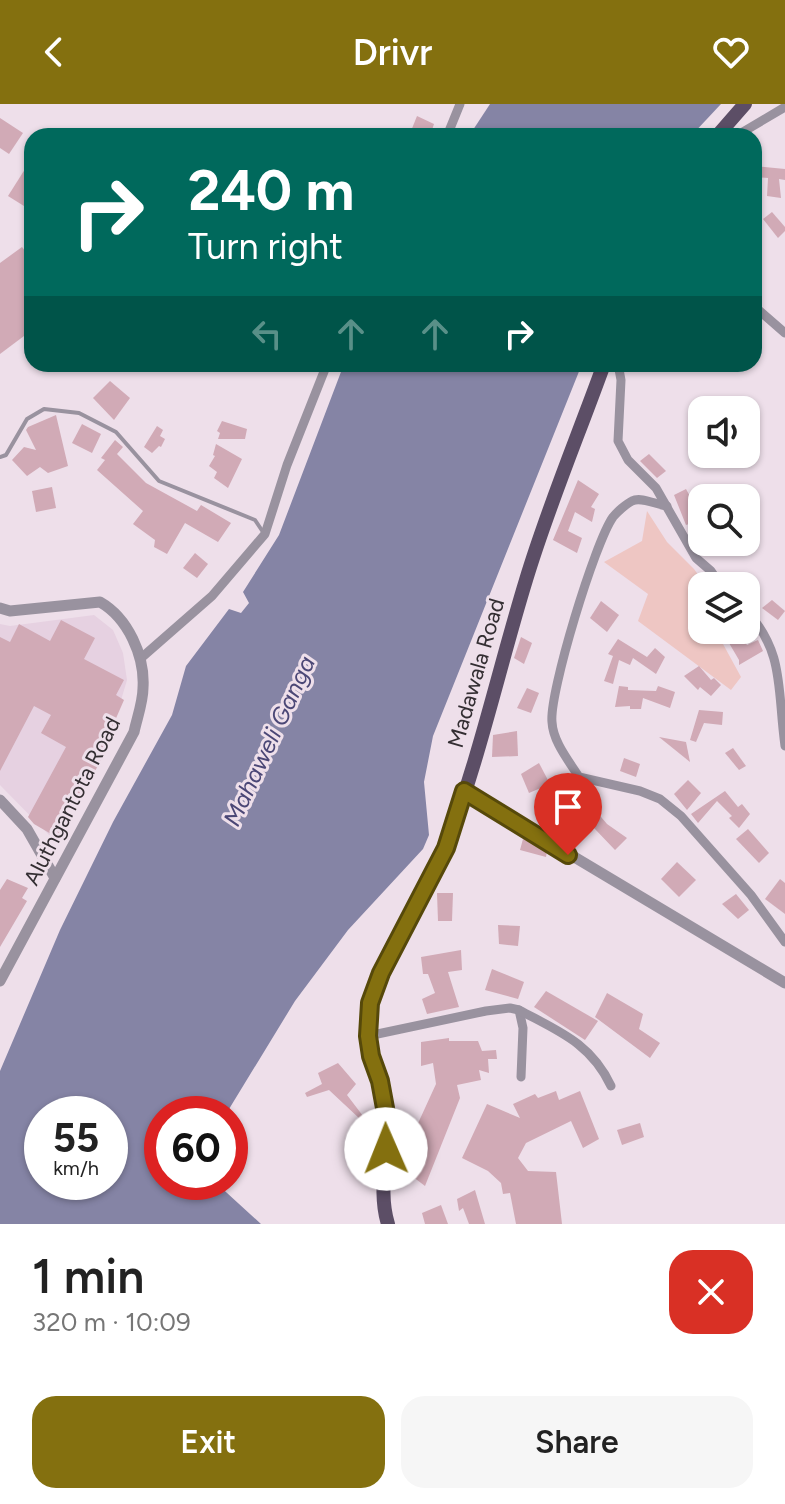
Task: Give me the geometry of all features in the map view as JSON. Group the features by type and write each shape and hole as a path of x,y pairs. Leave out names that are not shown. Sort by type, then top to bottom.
{"main road":[{"path":"724,128 745,104"},
{"name":"Madawala Road","path":"388,1224 384,1209 387,1119 368,1036 370,1003 381,973 446,848 527,576 601,372"}],"street":[{"path":"450,128 460,104"},
{"path":"750,128 785,107"},
{"path":"762,313 785,333"},
{"path":"140,659 212,596 265,534 287,465 324,372"},
{"path":"620,372 618,441 628,460 656,488 696,558 712,572"},
{"path":"667,506 640,499 632,501 614,517 597,551 558,679 551,724 579,777 640,791 660,799 681,816 751,895 785,942"},
{"name":"Aluthgantota Road","path":"0,608 10,611 100,602 123,622 133,638 140,659 143,688 134,732 0,981"},
{"path":"760,621 777,645 785,667 785,746"},
{"path":"464,791 785,983"},
{"path":"0,800 27,829 55,878"},
{"path":"368,1036 510,1008 577,1041 591,1054 611,1086"},
{"path":"519,1010 523,1028 521,1077"}],"lane":[{"path":"0,457 6,455 27,419 44,409 79,413 116,432 159,481 255,520 265,534"}],"shaded area":[{"path":"647,511 667,542 696,572 688,572 688,644 723,644 741,677 731,690 638,621 648,594 604,562 642,541"},
{"path":"94,615 113,630 123,653 127,680 119,707 54,840 0,785 0,624 10,626"}],"water":[{"path":"490,104 721,104 698,128 474,128"},
{"name":"Mahaweli Ganga","path":"341,372 579,372 433,736 424,782 429,835 423,849 348,930 295,1001 237,1096 144,1096 144,1200 235,1200 261,1224 0,1224 0,1071 60,930 113,822 172,715 186,666 229,609 241,613 249,603 243,592 279,535"}],"building":[{"path":"417,116 434,124 433,128 412,128"},
{"path":"0,118 23,133 9,154 0,148"},
{"path":"762,167 785,169 785,180 779,179 781,198 767,196 768,178 762,178"},
{"path":"24,171 24,206 8,196"},
{"path":"772,212 785,227 778,238 763,219"},
{"path":"22,247 24,250 24,336 0,354 0,263"},
{"path":"110,381 130,398 114,420 93,398"},
{"path":"56,415 68,466 48,473 40,467 27,476 12,460 24,447 36,450 26,430"},
{"path":"222,421 247,429 245,439 218,439 220,433 217,431"},
{"path":"82,424 101,434 92,453 72,443"},
{"path":"157,426 163,430 160,436 165,439 161,447 152,453 144,447"},
{"path":"115,440 123,447 117,454 146,483 197,511 201,505 231,523 218,542 185,523 167,554 154,547 155,540 133,524 143,511 97,470 105,460 101,458"},
{"path":"216,444 242,459 228,488 214,478 217,472 209,466 215,456"},
{"path":"649,454 666,471 657,478 640,461"},
{"path":"578,480 599,494 591,507 595,509 592,522 575,512 568,531 582,538 577,553 553,540"},
{"path":"52,487 56,508 36,512 32,491"},
{"path":"686,489 688,493 688,524 686,525 674,495"},
{"path":"195,553 208,564 197,578 183,568"},
{"path":"772,600 785,611 778,620 762,608"},
{"path":"601,601 619,615 607,632 590,618"},
{"path":"61,620 95,638 84,659 124,680 116,695 124,700 110,732 115,735 58,838 28,817 66,747 41,733 51,715 34,706 0,771 0,637 10,642 19,624 50,641"},
{"path":"521,637 532,643 524,664 514,658"},
{"path":"618,639 647,657 655,648 665,657 656,674 633,658 630,665 619,660 613,684 604,681 613,656 608,654"},
{"path":"730,644 760,644 763,651 739,665"},
{"path":"699,666 711,680 714,678 721,685 711,696 700,687 698,690 684,676"},
{"path":"619,686 628,687 628,690 656,691 658,686 675,692 670,708 643,698 641,709 630,709 630,706 615,707"},
{"path":"527,688 539,693 531,713 517,708"},
{"path":"699,710 723,712 722,725 704,723 696,742 690,740"},
{"path":"517,731 518,756 492,757 493,735"},
{"path":"659,737 686,742 690,762"},
{"path":"733,748 746,766 739,770 725,753"},
{"path":"624,758 640,764 636,777 620,771"},
{"path":"539,763 550,784 529,793 521,774"},
{"path":"688,780 701,793 687,810 674,794"},
{"path":"559,788 585,808 590,804 607,824 627,838 615,850 573,806 569,811 553,797"},
{"path":"725,791 738,807 742,804 750,814 739,828 717,801 698,823 691,814"},
{"path":"748,829 769,853 759,863 736,839"},
{"path":"523,839 547,851 546,857 520,850"},
{"path":"677,862 696,880 679,897 661,879"},
{"path":"7,879 28,888 22,898 27,901 0,947 0,890"},
{"path":"780,879 785,883 785,914 765,899"},
{"path":"437,893 453,893 452,921 438,921"},
{"path":"736,894 749,910 738,919 722,904"},
{"path":"498,925 520,926 518,946 499,944"},
{"path":"461,950 462,970 448,972 459,1007 427,1014 422,999 435,993 428,974 423,974 421,957"},
{"path":"492,969 524,982 518,999 485,990"},
{"path":"546,991 598,1021 585,1040 534,1007"},
{"path":"607,993 643,1014 639,1029 660,1043 650,1058 595,1017"},
{"path":"449,1038 449,1041 478,1041 482,1051 496,1050 497,1059 488,1059 489,1073 479,1070 481,1080 457,1085 460,1098 425,1186 404,1170 417,1143 409,1143 436,1084 433,1063 421,1066 421,1042"},
{"path":"338,1063 356,1084 347,1095 363,1116 360,1119 329,1090 307,1097 305,1093 322,1084 318,1073"},
{"path":"556,1091 559,1100 580,1091 599,1139 583,1148 571,1121 526,1143 518,1158 528,1171 556,1172 562,1224 516,1224 510,1193 503,1194 501,1183 488,1171 462,1158 487,1104 520,1118 513,1104 535,1094 538,1098"},
{"path":"640,1123 644,1137 622,1145 617,1130"},
{"path":"475,1190 485,1224 469,1224 463,1208 459,1211 457,1199"},
{"path":"441,1205 448,1224 425,1224 422,1213"}],"route":[{"path":"386,1149 387,1119 368,1036 370,1003 381,973 446,848 464,791 568,855"}]}
